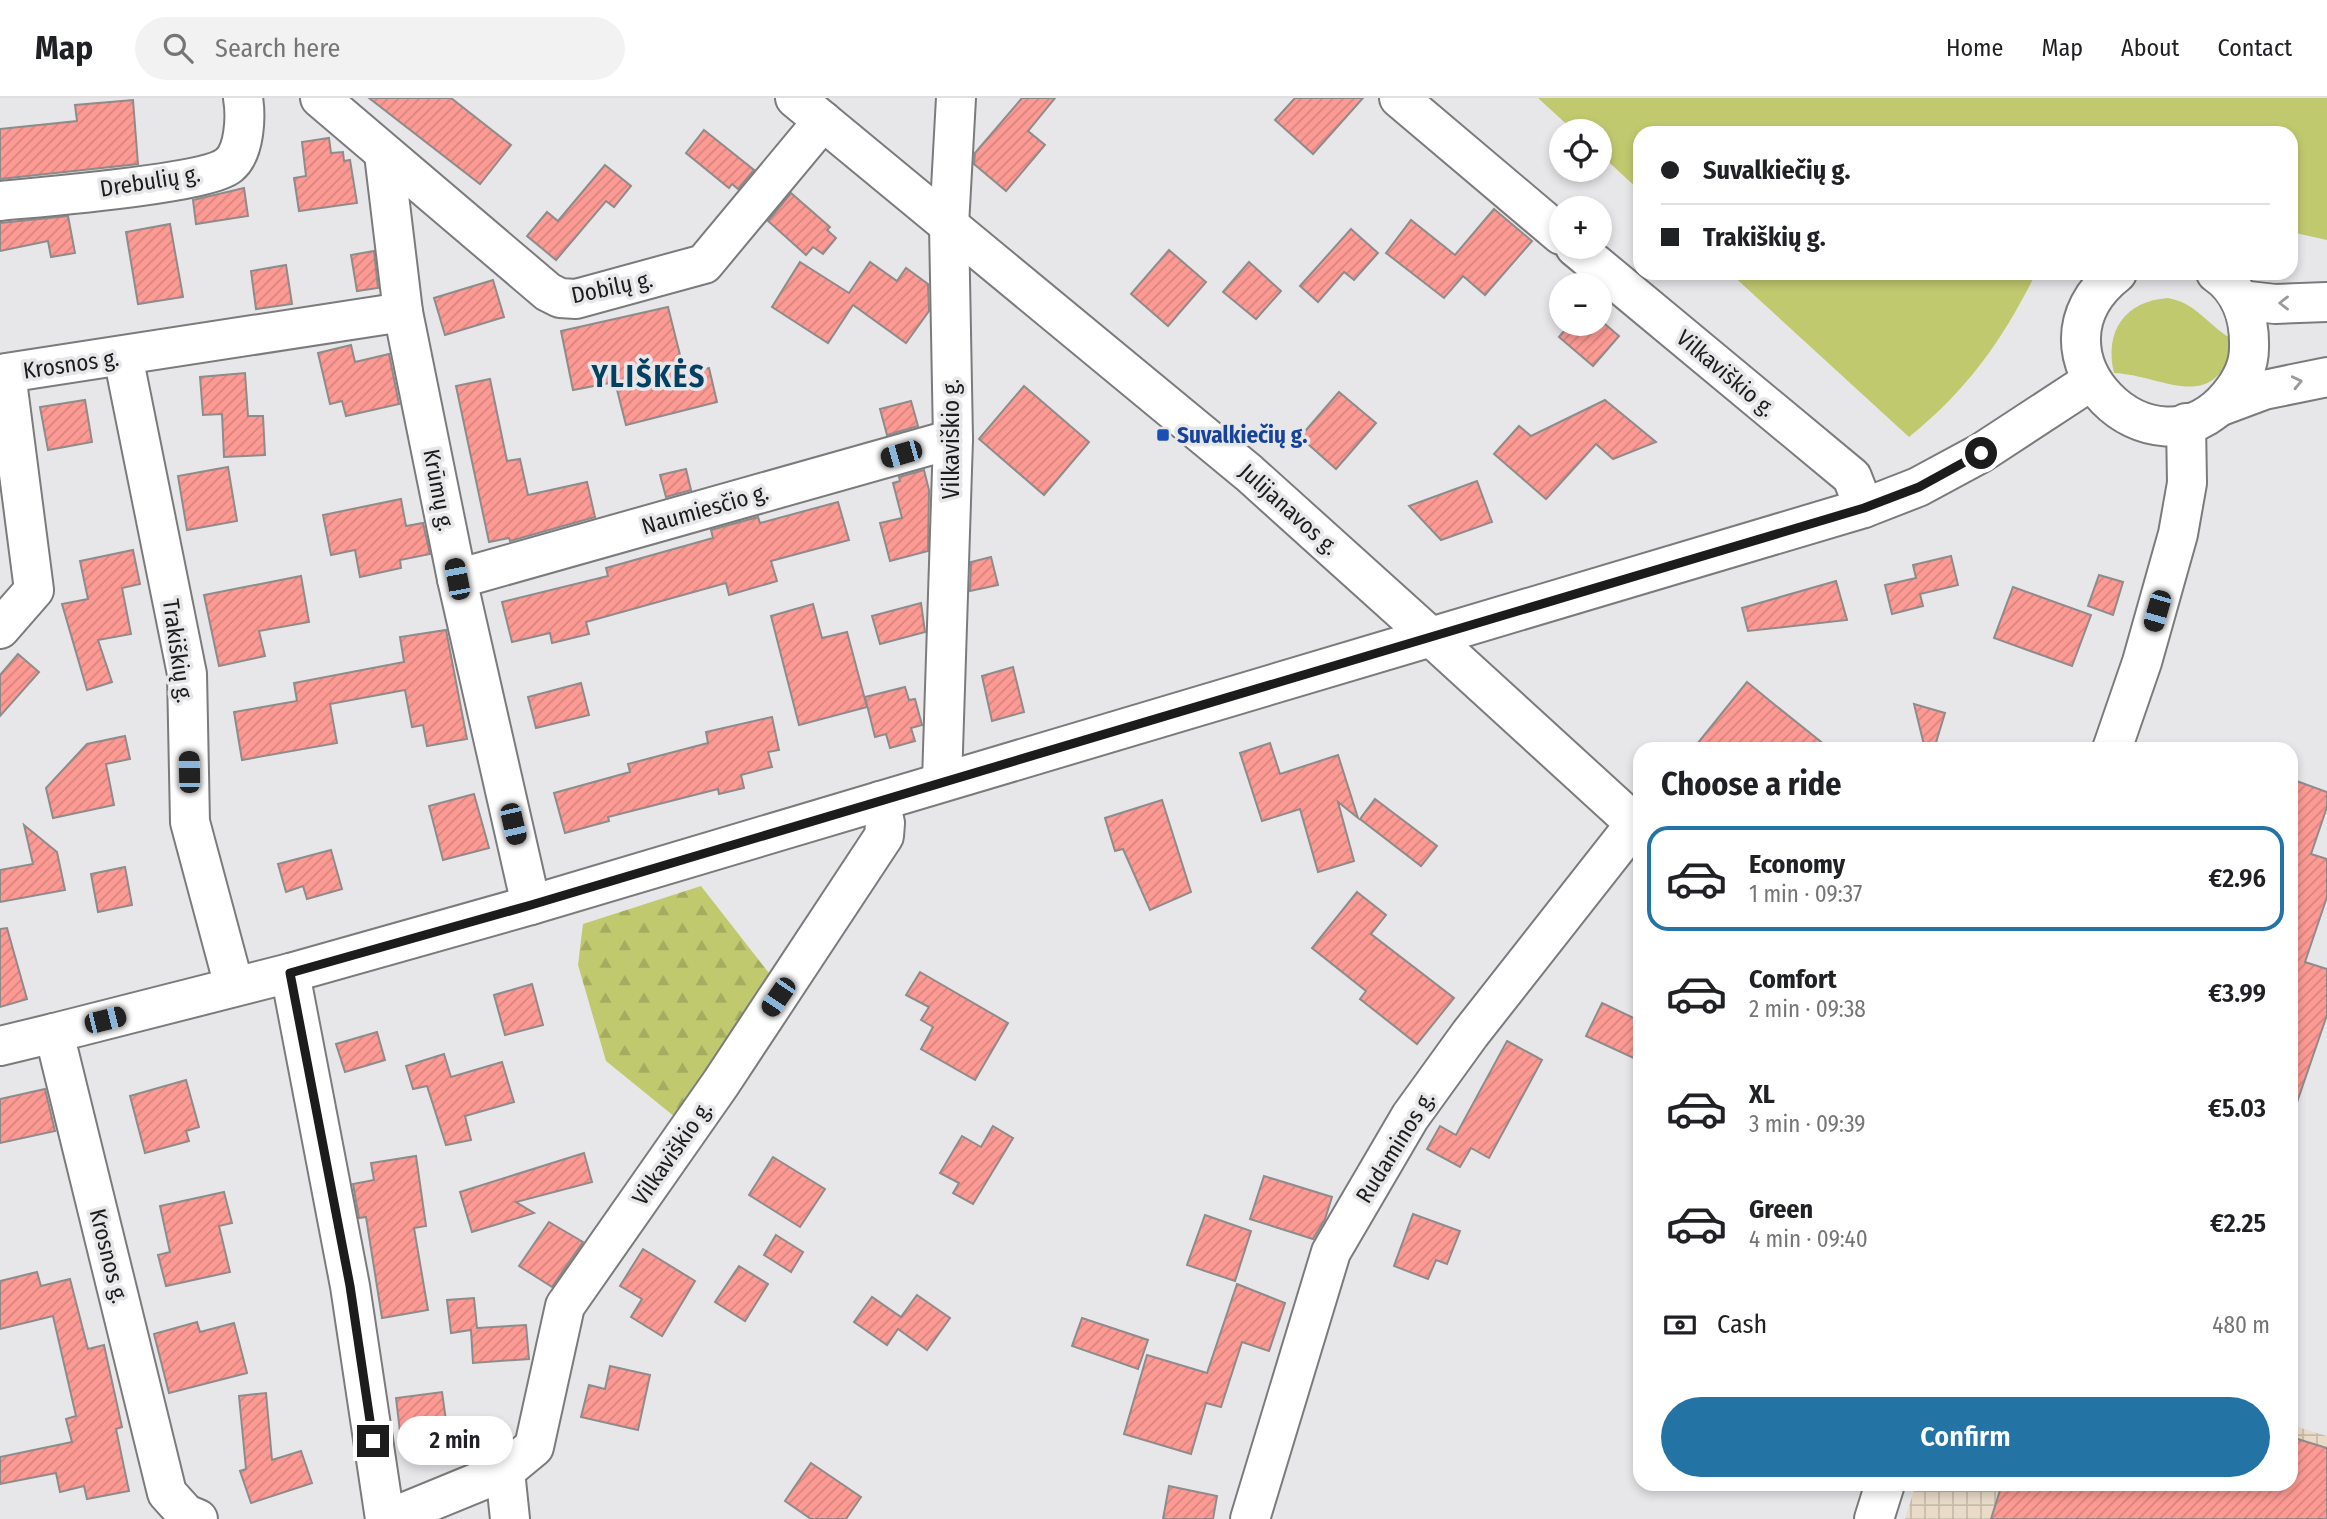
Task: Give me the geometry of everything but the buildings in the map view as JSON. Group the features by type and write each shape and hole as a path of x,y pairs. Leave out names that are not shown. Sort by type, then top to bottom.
{"street":[{"name":"Drebulių g.","path":"0,201 196,178 229,165 240,146 243,98"},
{"name":"Dobilų g.","path":"320,98 548,292 561,298 576,299 704,264 809,109"},
{"name":"Vilkaviškio g.","path":"942,781 953,439 949,225 956,98"},
{"path":"1399,98 1549,225"},
{"name":"Julijanavos g.","path":"809,109 1249,473 1633,822"},
{"name":"Krūmų g.","path":"384,154 403,312 457,579 531,905"},
{"name":"Vilkaviškio g.","path":"1589,259 1852,477 1864,508"},
{"path":"2108,280 2102,285 2085,313 2081,345 2091,381 2108,403 2131,418 2158,425 2186,423 2264,390 2327,377"},
{"path":"2228,286 2275,304 2327,302"},
{"path":"2221,406 2239,383 2249,356 2250,327 2228,286"},
{"name":"Krosnos g.","path":"0,628 34,590 6,373 403,312"},
{"name":"Trakiškių g.","path":"123,356 187,674 190,822 234,986"},
{"path":"0,1046 290,973 531,905 1864,508 1919,487 2091,381"},
{"path":"2114,742 2142,662 2178,534 2187,483 2186,423"},
{"name":"Naumiesčio g.","path":"457,579 953,439"},
{"name":"Vilkaviškio g.","path":"387,1519 505,1471 534,1447 565,1306 721,1083 884,836 885,823 880,801"},
{"name":"Rudaminos g.","path":"1250,1519 1331,1252 1410,1117 1470,1034 1633,831"},
{"path":"290,973 350,1286 387,1519"},
{"name":"Krosnos g.","path":"54,1033 167,1493 186,1514 198,1519"},
{"path":"505,1471 510,1519"},
{"path":"1874,1519 1883,1491"}],"shaded area":[{"path":"2298,1427 2327,1436 2327,1519 1905,1519 1914,1491 2298,1491"}],"green space":[{"path":"1538,98 2327,98 2327,240 2298,234 2298,126 1633,126 1633,185 1612,165 1612,119 1561,119"},
{"path":"1738,280 2032,280 2010,321 1982,362 1949,401 1909,437"},
{"path":"2168,298 2195,310 2234,340 2226,364 2215,378 2201,385 2169,384 2114,373 2112,344 2121,321 2140,305"},
{"path":"701,886 772,977 675,1117 606,1061 578,965 583,924"}],"place":[{"name":"Suvalkiečių g.","path":"1163,435"}],"district":[{"name":"YLIŠKĖS","path":"649,377"}],"route":[{"path":"373,1441 350,1286 290,973 531,905 1864,508 1919,487 1981,453"}]}
